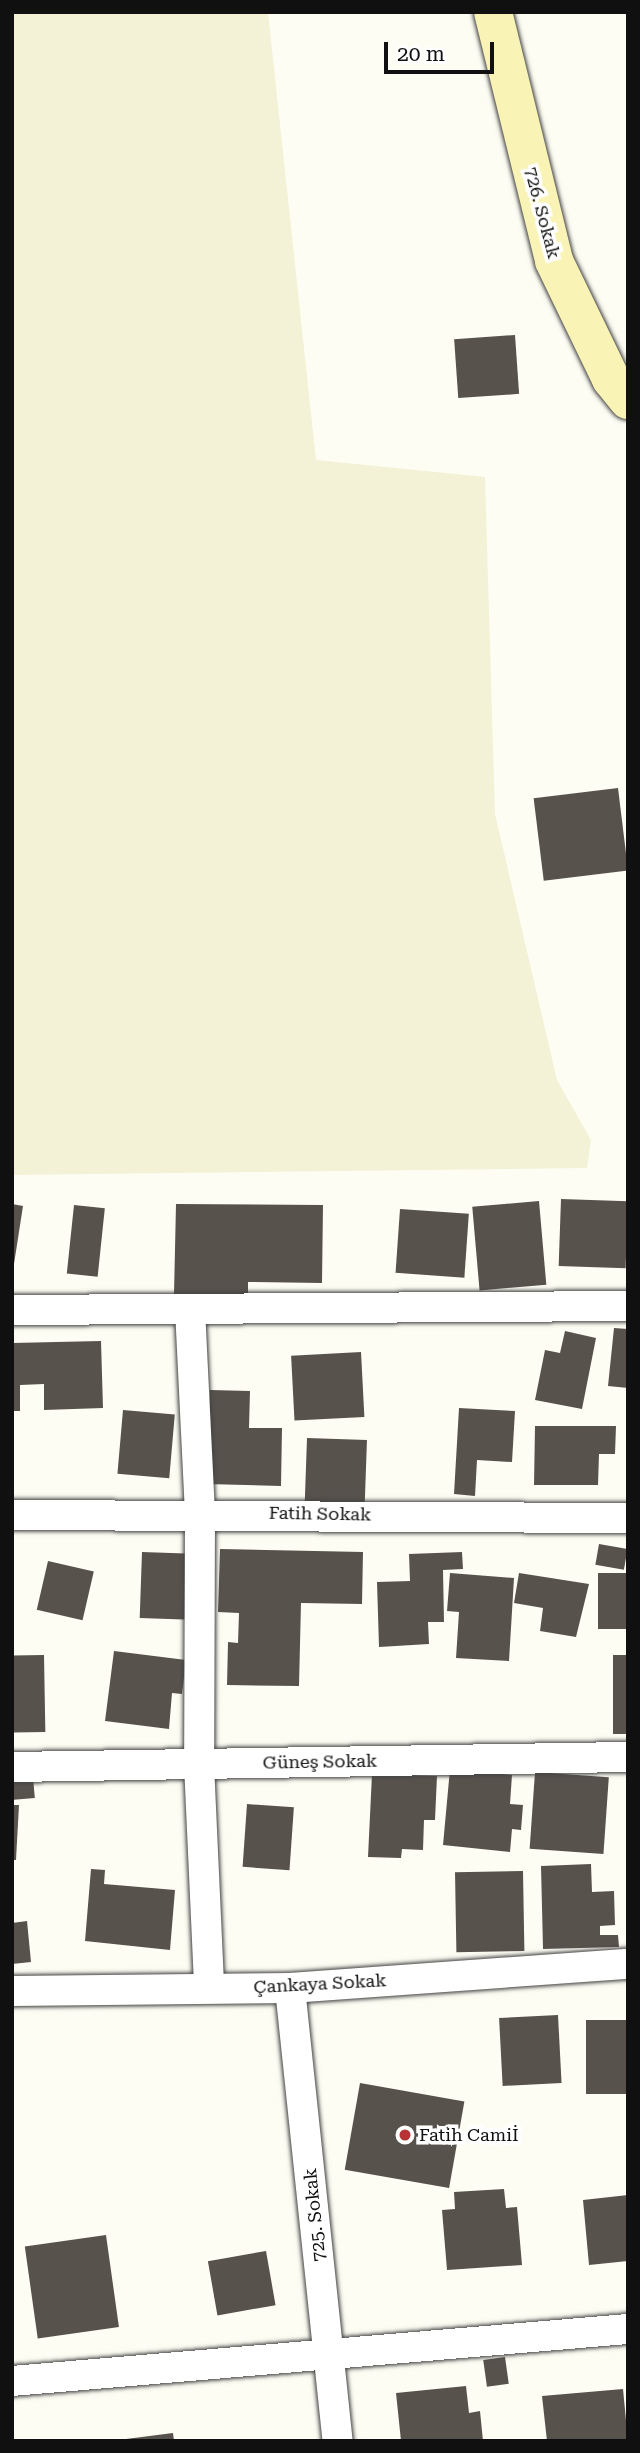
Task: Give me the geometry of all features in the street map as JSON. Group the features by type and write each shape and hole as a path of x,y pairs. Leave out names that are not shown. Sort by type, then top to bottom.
{"street":[{"name":"726. Sokak","path":"493,12 554,261 611,379 628,400"},
{"path":"12,1310 628,1306"},
{"path":"190,1309 201,1513 199,1764 209,1987"},
{"name":"Fatih Sokak","path":"12,1516 201,1513 628,1518"},
{"name":"Güneş Sokak","path":"12,1767 628,1758"},
{"name":"Çankaya Sokak","path":"12,1991 209,1987 290,1989 628,1964"},
{"name":"725. Sokak","path":"290,1989 338,2441"},
{"path":"12,2381 330,2350 628,2329"}],"green space":[{"path":"12,12 268,12 316,460 485,477 495,814 557,1080 591,1140 587,1168 12,1175"}],"building":[{"path":"515,335 519,394 458,398 454,339"},
{"path":"618,788 628,870 544,881 534,798"},
{"path":"561,1199 628,1201 626,1268 559,1266"},
{"path":"539,1201 546,1285 480,1291 472,1207"},
{"path":"12,1204 23,1206 14,1264 12,1264"},
{"path":"176,1204 323,1205 322,1283 248,1282 248,1295 174,1294"},
{"path":"74,1205 105,1208 98,1277 67,1274"},
{"path":"400,1209 469,1214 464,1278 396,1273"},
{"path":"614,1328 628,1329 628,1388 608,1386"},
{"path":"565,1331 596,1338 582,1409 535,1400 545,1350 560,1353"},
{"path":"101,1341 103,1408 44,1410 44,1384 20,1385 20,1411 12,1411 12,1343"},
{"path":"361,1352 364,1417 294,1421 291,1356"},
{"path":"210,1390 250,1391 249,1428 282,1428 281,1486 206,1484"},
{"path":"459,1408 515,1411 512,1462 477,1460 475,1496 454,1494"},
{"path":"123,1410 175,1415 169,1478 117,1474"},
{"path":"535,1426 616,1426 615,1454 599,1454 598,1485 534,1485"},
{"path":"307,1438 367,1440 365,1507 305,1505"},
{"path":"599,1544 628,1549 624,1570 595,1565"},
{"path":"220,1549 363,1552 362,1604 301,1603 299,1686 227,1685 228,1642 238,1643 239,1613 218,1612"},
{"path":"142,1552 193,1554 191,1620 140,1618"},
{"path":"462,1552 463,1569 443,1570 444,1622 428,1622 429,1644 379,1647 377,1582 410,1581 409,1554"},
{"path":"48,1561 94,1572 83,1620 37,1610"},
{"path":"450,1573 514,1578 509,1661 456,1658 459,1612 447,1611"},
{"path":"519,1573 589,1584 576,1637 540,1631 543,1608 514,1603"},
{"path":"598,1573 628,1573 628,1629 598,1629"},
{"path":"114,1651 186,1660 182,1694 172,1693 169,1729 105,1721"},
{"path":"44,1655 45,1732 13,1733 12,1656"},
{"path":"613,1655 628,1655 628,1734 613,1734"},
{"path":"450,1769 512,1775 510,1804 523,1805 521,1830 512,1829 510,1852 443,1845"},
{"path":"535,1772 609,1777 603,1854 530,1849"},
{"path":"372,1774 437,1776 435,1820 424,1820 423,1850 402,1849 401,1858 368,1857"},
{"path":"33,1777 35,1798 14,1800 12,1779"},
{"path":"247,1804 294,1807 289,1870 243,1867"},
{"path":"12,1805 19,1805 16,1860 12,1860"},
{"path":"591,1864 592,1892 614,1891 615,1925 600,1926 600,1935 618,1935 619,1947 543,1949 541,1866"},
{"path":"91,1869 105,1870 104,1884 175,1890 170,1950 85,1941"},
{"path":"523,1871 524,1951 456,1952 455,1872"},
{"path":"27,1921 31,1962 12,1964 12,1923"},
{"path":"558,2015 562,2083 503,2086 499,2018"},
{"path":"586,2020 628,2020 628,2094 586,2094"},
{"name":"Fatih Camiİ","path":"360,2083 464,2101 449,2188 345,2170"},
{"path":"504,2189 506,2208 517,2207 522,2265 447,2270 442,2210 455,2209 454,2192"},
{"path":"628,2195 628,2261 589,2265 583,2200"},
{"path":"106,2235 119,2327 38,2339 25,2246"},
{"path":"266,2251 276,2305 217,2315 208,2261"},
{"path":"505,2357 509,2384 487,2387 483,2360"},
{"path":"466,2386 469,2413 480,2411 483,2441 401,2441 396,2393"},
{"path":"623,2389 628,2441 547,2441 542,2396"},
{"path":"173,2433 174,2441 126,2441 126,2439"}],"place":[{"name":"Fatih Camiİ","path":"405,2135"}]}
